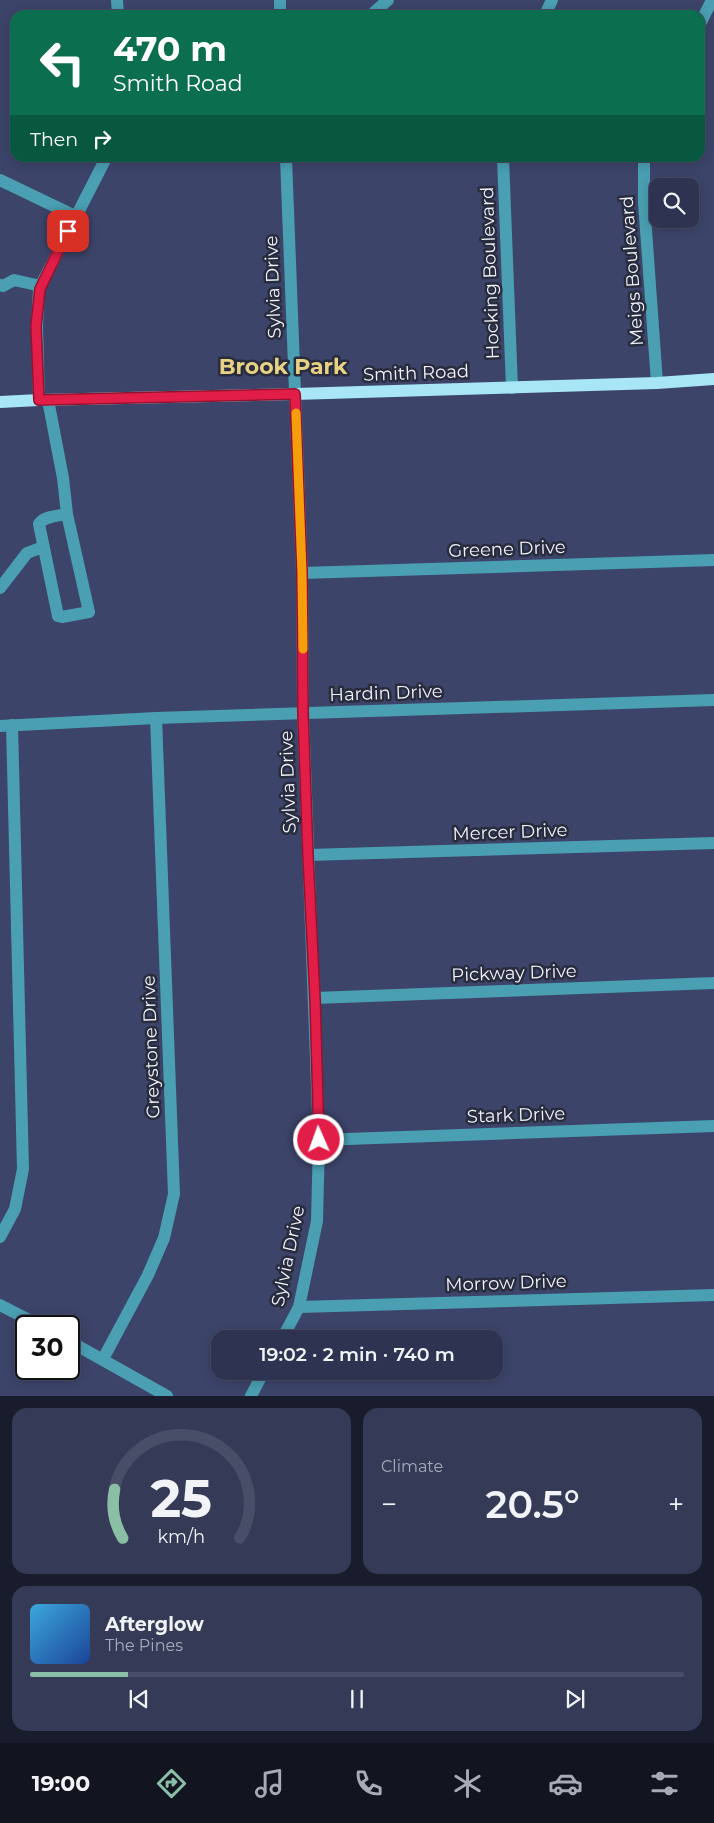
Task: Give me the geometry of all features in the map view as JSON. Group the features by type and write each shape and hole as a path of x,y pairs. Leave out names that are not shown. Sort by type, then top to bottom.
{"main road":[{"name":"Smith Road","path":"0,402 512,388 714,379"}],"street":[{"path":"377,10 388,0"},
{"path":"705,14 712,0"},
{"path":"67,514 41,521 39,524 58,616 65,617 89,612 67,514 63,478 44,400 36,326 41,286 104,162"},
{"name":"Sylvia Drive","path":"286,162 302,573 303,713 319,1140 317,1222 299,1307 287,1330"},
{"name":"Hocking Boulevard","path":"503,162 512,388"},
{"name":"Meigs Boulevard","path":"644,162 644,202 657,383"},
{"path":"0,180 75,216"},
{"path":"1,286 14,280 41,286"},
{"path":"0,588 27,553 43,546"},
{"name":"Greene Drive","path":"302,573 714,560"},
{"name":"Hardin Drive","path":"6,725 156,718 714,700"},
{"name":"Greystone Drive","path":"103,1360 148,1275 164,1238 174,1194 156,718"},
{"path":"0,1237 15,1209 23,1169 6,725"},
{"name":"Mercer Drive","path":"308,856 714,843"},
{"name":"Pickway Drive","path":"315,998 714,983"},
{"name":"Stark Drive","path":"319,1140 714,1126"},
{"name":"Morrow Drive","path":"299,1307 714,1295"},
{"path":"0,1305 20,1315"},
{"path":"80,1347 167,1396"},
{"path":"251,1396 259,1380"}],"slow traffic":[{"path":"296,413 303,649"}],"district":[{"name":"Brook Park","path":"283,366"}],"route":[{"path":"68,231 40,289 36,326 39,400 295,394 302,573 303,713 319,1140"}]}
